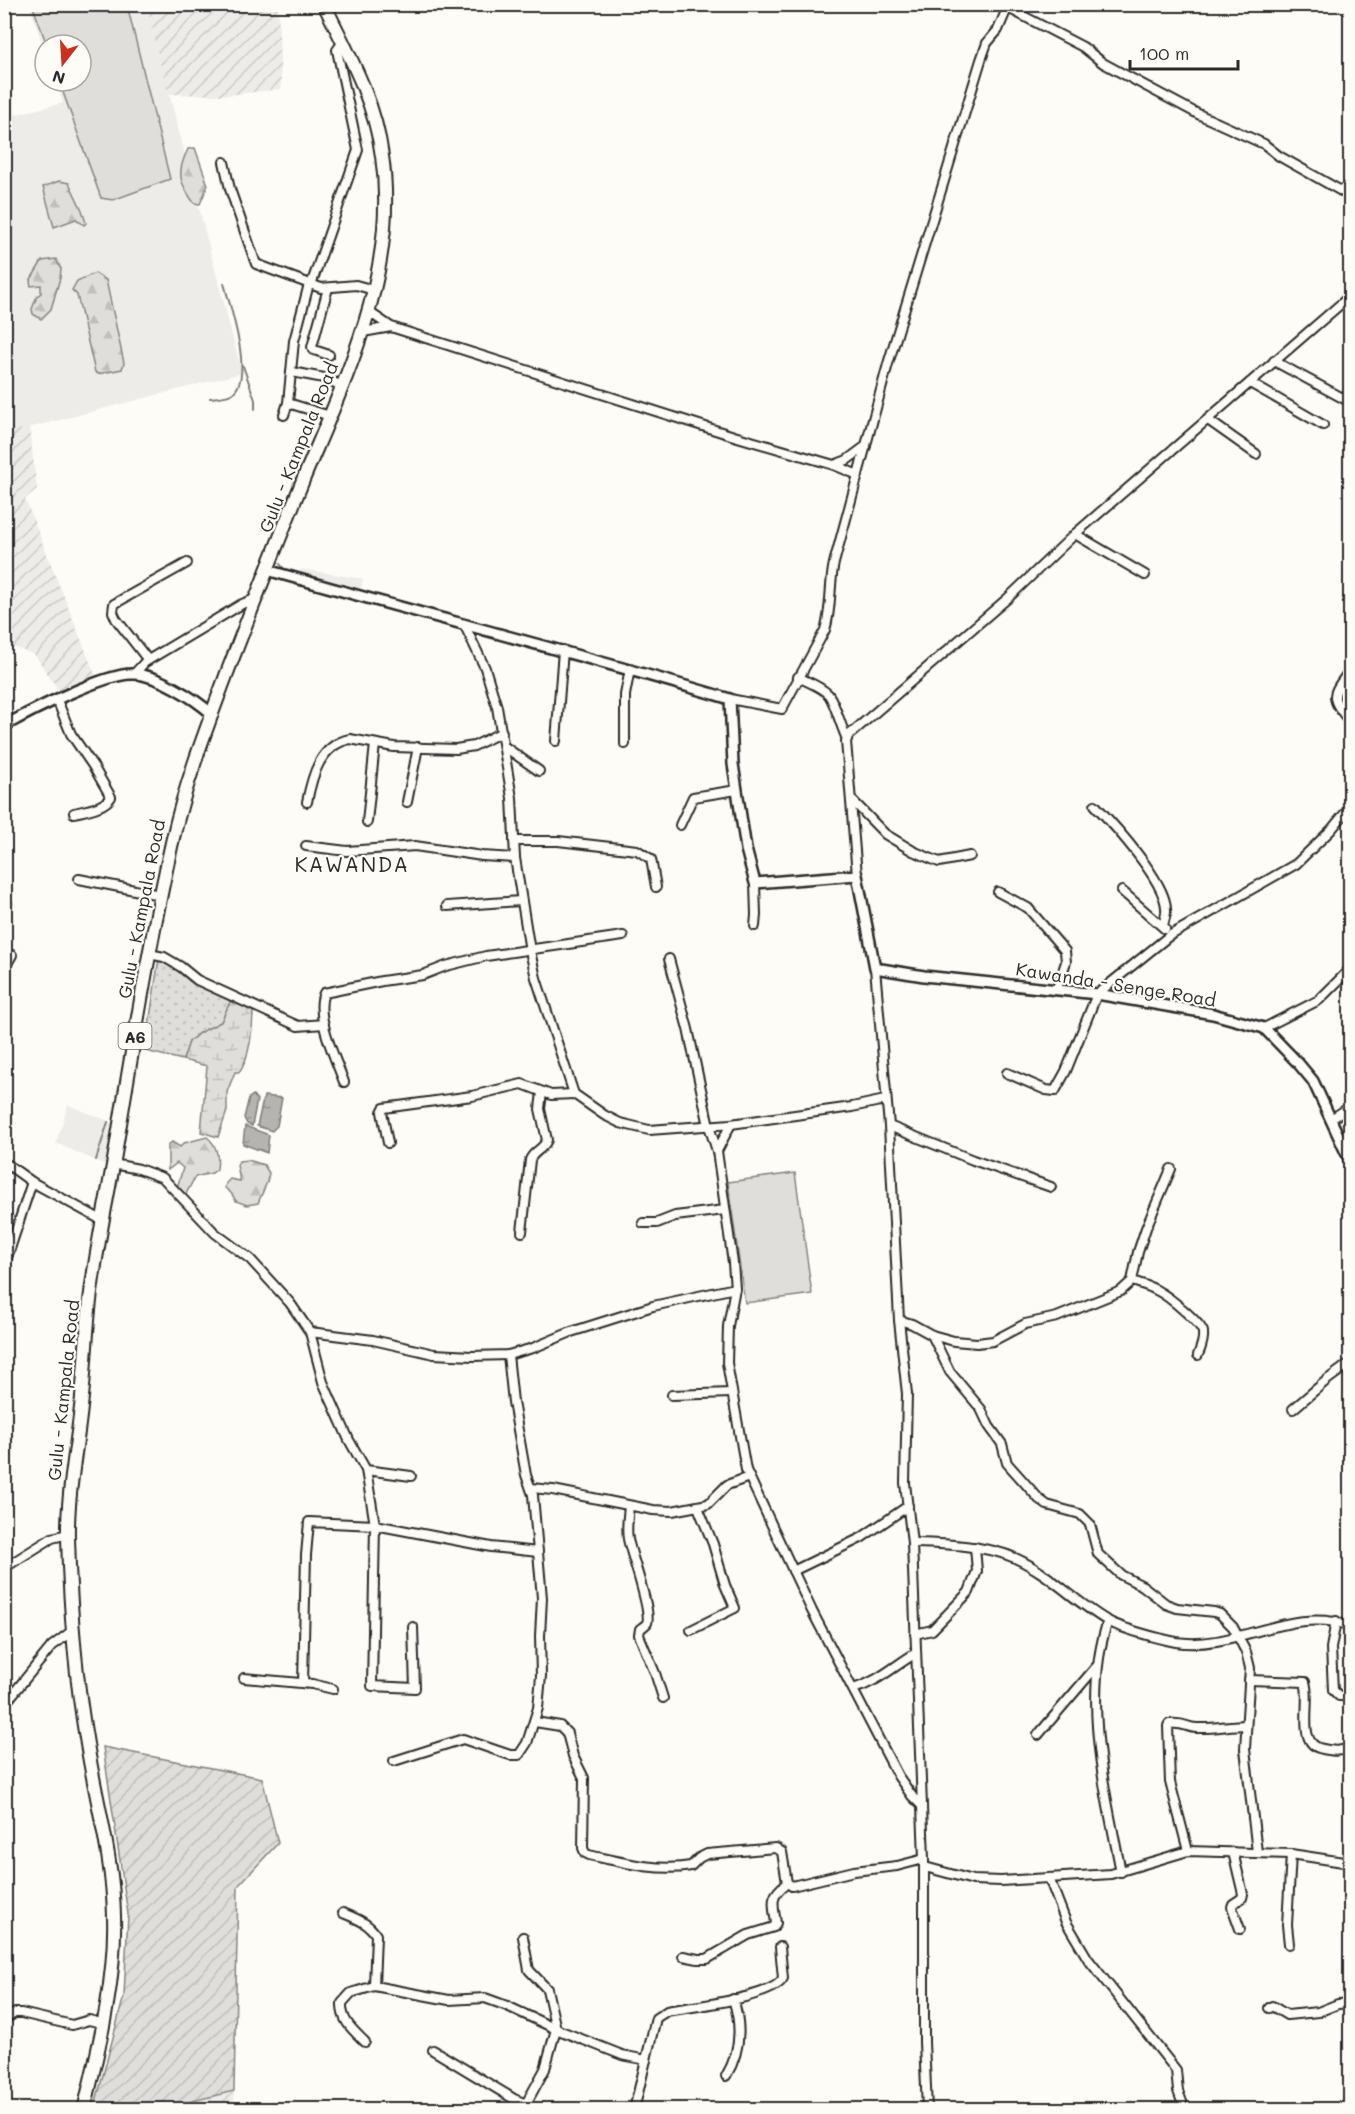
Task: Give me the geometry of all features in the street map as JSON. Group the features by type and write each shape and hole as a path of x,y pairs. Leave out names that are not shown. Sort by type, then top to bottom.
{"main road":[{"name":"Gulu - Kampala Road","path":"84,2109 103,2027 113,1951 113,1897 86,1737 72,1631 68,1534 89,1310 102,1223 160,895 190,774 255,599 363,332 381,258 384,213 383,159 373,110 324,4"}],"street":[{"path":"267,570 630,669 729,699 780,709 785,705 825,630 828,620 830,580 888,364 981,60 987,43 998,30 1008,6 1153,90 1198,114 1264,144 1279,156 1350,196"},
{"path":"284,415 288,403 294,342 310,284 358,150 337,51 343,42"},
{"path":"224,162 230,189 256,264 327,288 356,285 374,290"},
{"path":"327,288 312,347 314,350 329,355"},
{"path":"847,738 851,732 1008,598 1075,534 1350,296"},
{"path":"369,312 391,327 734,436 834,465 858,476"},
{"path":"363,332 391,327"},
{"path":"1274,361 1350,402"},
{"path":"292,372 324,378 342,386"},
{"path":"1250,382 1323,425"},
{"path":"288,403 330,416"},
{"path":"1208,420 1256,454"},
{"path":"834,465 847,460 867,445"},
{"path":"1075,534 1145,575"},
{"path":"148,660 116,619 113,612 114,604 187,563"},
{"path":"134,674 148,660 242,604 255,599"},
{"path":"464,624 485,668 502,732 512,798 515,858 530,951 536,978 574,1094 604,1115 636,1128 649,1130 731,1124 852,1107 885,1100"},
{"path":"556,741 563,651"},
{"path":"624,744 626,689 630,669"},
{"path":"1350,670 1338,687 1334,698 1335,703 1350,722"},
{"path":"4,726 109,678 134,674 167,685 200,704 212,714"},
{"path":"798,677 827,693 847,738 857,875 875,968 889,1126 899,1320 907,1394 905,1483 912,1543 925,1863 924,2042 927,2109"},
{"path":"729,699 733,764 746,849 755,883 754,926"},
{"path":"57,700 71,734 111,798 93,808 74,813"},
{"path":"307,802 316,769 323,755 331,748 350,740 418,747 465,748 502,732"},
{"path":"367,822 375,744"},
{"path":"407,802 418,747"},
{"path":"505,747 539,771"},
{"path":"680,825 693,797 737,790"},
{"path":"852,800 885,834 913,851 939,862 970,856"},
{"path":"1095,805 1117,828 1157,882 1166,908 1163,926"},
{"path":"1006,1073 1055,1092 1066,1071 1097,994 1169,936 1296,864 1350,807"},
{"path":"514,841 558,841 637,850 651,859 656,887"},
{"path":"306,846 347,851 415,846 482,856 515,858"},
{"path":"755,883 857,875"},
{"path":"79,879 160,895"},
{"path":"1122,891 1163,926 1169,936"},
{"path":"999,892 1028,908 1065,951 1066,962 1056,988"},
{"path":"447,906 521,901"},
{"path":"344,1082 324,1024 322,999 324,993 382,981 412,978 446,966 486,956 623,936"},
{"path":"149,954 164,957 181,967 196,980 298,1026 324,1024"},
{"path":"4,969 12,955"},
{"path":"669,959 717,1151 735,1288 728,1326 727,1353 742,1455 748,1477 793,1571 898,1776 922,1806"},
{"name":"Kawanda - Senge Road","path":"875,968 924,976 1097,994 1213,1014 1264,1028 1298,1062 1313,1081 1350,1161"},
{"path":"1264,1028 1319,1000 1350,969"},
{"path":"388,1143 382,1112 384,1108 472,1096 522,1084 558,1096 574,1094"},
{"path":"522,1232 531,1155 541,1150 547,1140 540,1109 542,1092"},
{"path":"1331,1119 1350,1107"},
{"path":"717,1151 731,1124"},
{"path":"889,1126 973,1160 1051,1187"},
{"path":"4,1162 32,1182 99,1218 102,1223"},
{"path":"113,1164 150,1172 168,1183 215,1233 250,1259 290,1303 310,1332 323,1382 349,1440 366,1470 375,1525 372,1686 415,1688 413,1627"},
{"path":"899,1320 932,1335 969,1343 993,1341 1025,1324 1057,1317 1121,1291 1132,1281 1146,1228 1170,1169"},
{"path":"4,1268 32,1182"},
{"path":"643,1223 657,1223 675,1216 725,1210"},
{"path":"1132,1281 1165,1295 1203,1330 1198,1355"},
{"path":"310,1332 373,1340 434,1354 508,1355 653,1306 735,1288"},
{"path":"932,1335 956,1381 981,1409 989,1426 1002,1444 1007,1463 1040,1499 1047,1505 1080,1514 1090,1524 1098,1554 1121,1575 1143,1586 1166,1604 1177,1608 1220,1614 1233,1627 1246,1652 1250,1668 1244,1738 1257,1851"},
{"path":"394,1761 463,1738 510,1755 519,1755 527,1743 535,1722 541,1676 542,1598 531,1488 526,1475 513,1402 508,1355"},
{"path":"1293,1409 1350,1363"},
{"path":"672,1395 732,1394"},
{"path":"366,1470 411,1476"},
{"path":"531,1488 665,1511 711,1503 727,1485 748,1477"},
{"path":"629,1506 628,1539 642,1589 647,1620 647,1624 640,1629 639,1635 652,1664 663,1698"},
{"path":"793,1571 861,1538 908,1506"},
{"path":"691,1630 735,1608 698,1507"},
{"path":"303,1683 309,1522 375,1525 491,1547 538,1552"},
{"path":"4,1568 52,1538 68,1534"},
{"path":"912,1543 975,1547 1004,1553 1032,1566 1107,1621 1120,1627 1174,1641 1219,1641 1268,1627 1307,1620 1336,1621 1350,1626"},
{"path":"915,1634 932,1630 969,1592 976,1571 975,1547"},
{"path":"1107,1621 1097,1666 1095,1691 1099,1746 1121,1872"},
{"path":"1336,1621 1331,1648 1333,1690 1339,1696 1350,1696"},
{"path":"4,1705 52,1646 72,1631"},
{"path":"853,1689 880,1679 896,1665 916,1653"},
{"path":"1038,1735 1097,1666"},
{"path":"244,1678 303,1683 333,1689"},
{"path":"1249,1680 1305,1682 1306,1729 1309,1741 1316,1748 1328,1751 1350,1747"},
{"path":"535,1722 560,1726 567,1732 573,1756 584,1778 585,1853 670,1868 691,1866 707,1854 776,1848 782,1852 787,1883"},
{"path":"1188,1851 1170,1782 1168,1726 1181,1722 1196,1728 1246,1725"},
{"path":"787,1883 792,1886 854,1871 925,1863 973,1880 1049,1878 1121,1872 1188,1851 1257,1851 1350,1863"},
{"path":"1233,1852 1243,1894 1242,1898 1232,1907 1240,1929"},
{"path":"1288,1944 1291,1854"},
{"path":"1049,1878 1066,1922 1088,1959 1176,2070 1185,2109"},
{"path":"683,1956 707,1959 747,1935 774,1927 776,1923 773,1900 777,1892 787,1883"},
{"path":"343,1913 357,1918 371,1928 376,1935 374,1986"},
{"path":"433,2050 525,2103 528,2101 545,2069 556,2029 547,1989 533,1977 526,1964 523,1937"},
{"path":"634,2109 653,2024 659,2014 754,1996 781,1983 783,1978 780,1947"},
{"path":"366,2042 346,2022 342,2006 351,1992 374,1986 449,2000 485,1998 622,2055 646,2060"},
{"path":"726,2076 735,2057 740,2029 734,1999"},
{"path":"1269,2008 1272,2006 1287,2015 1318,2012 1338,2004 1350,2004"},
{"path":"4,2020 15,2013 21,2013 72,2025 92,2020 101,2023 103,2027"}],"shaded area":[{"path":"29,5 146,5 242,373 5,434 5,117 63,103 60,93 93,93 93,33 39,33"},
{"path":"146,5 278,5 281,89 228,95 168,94"},
{"path":"29,427 37,489 25,499 96,677 61,694 35,655 5,644 5,434"},
{"path":"301,569 363,579 360,592 299,576"},
{"path":"68,1105 119,1125 110,1167 56,1143"},
{"path":"234,2091 234,2109 180,2109 180,2104"}],"green space":[{"path":"127,5 170,179 113,200 101,198 63,93 93,93 93,33 43,33 33,7"},
{"path":"195,148 208,185 200,204 194,203 181,177 182,165 188,149"},
{"path":"59,181 69,183 82,210 86,223 84,225 76,219 54,227 43,187"},
{"path":"56,259 61,269 60,278 51,309 41,319 33,314 32,309 37,296 41,293 41,285 31,286 30,281 42,261"},
{"path":"95,273 106,280 124,363 122,369 98,374 95,372 77,295 72,290 77,281"},
{"path":"159,958 231,1000 221,1022 199,1033 189,1042 183,1060 145,1051"},
{"path":"231,1000 253,1009 252,1024 246,1059 239,1072 235,1072 227,1092 227,1111 218,1137 201,1132 207,1066 183,1060 189,1042 199,1033 221,1022"},
{"path":"207,1137 216,1151 217,1169 212,1173 195,1177 186,1194 177,1188 183,1168 177,1163 168,1170 168,1145 172,1142 180,1147 184,1143"},
{"path":"248,1160 264,1165 269,1173 258,1203 247,1205 236,1201 225,1188 230,1179 240,1181 237,1165 239,1161"},
{"path":"795,1173 812,1294 745,1303 728,1182"},
{"path":"103,1747 262,1778 278,1843 238,1886 234,2091 180,2104 180,2109 94,2109 124,1996 128,1914"}],"water":[{"path":"253,1095 257,1100 252,1126 247,1124 244,1118 249,1098"},
{"path":"264,1096 282,1098 277,1126 272,1131 257,1126"},
{"path":"245,1126 269,1135 267,1153 243,1144"}],"waterway":[{"path":"210,398 233,393 239,384 241,372 239,341 224,283"},
{"path":"243,366 255,400 255,409"},
{"path":"280,564 284,569 298,574"},
{"path":"96,1160 108,1122"}],"district":[{"name":"KAWANDA","path":"352,863"}]}
